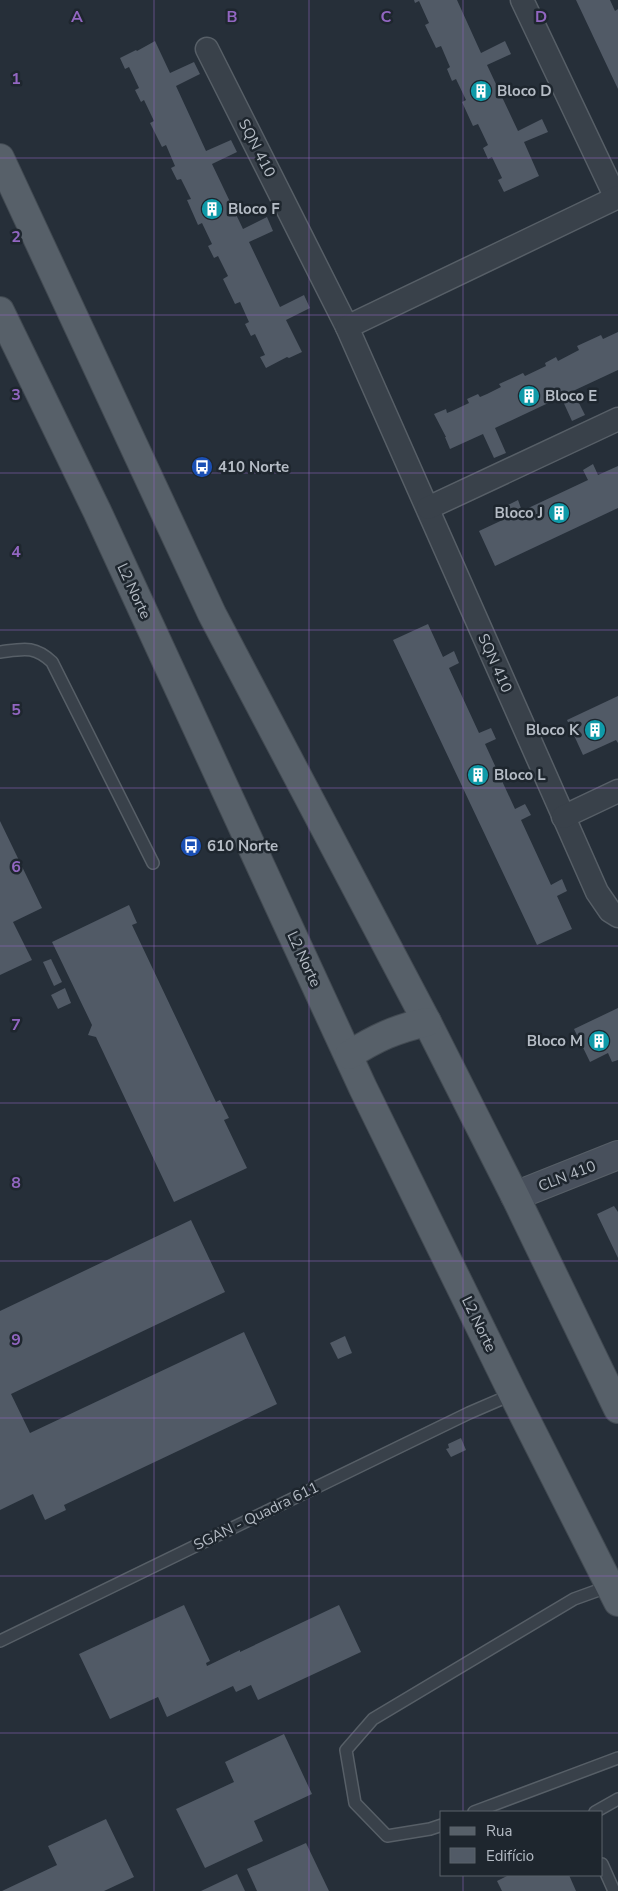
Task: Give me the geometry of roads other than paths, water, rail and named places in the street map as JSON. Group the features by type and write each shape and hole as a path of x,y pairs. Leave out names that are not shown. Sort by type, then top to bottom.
{"main road":[{"path":"0,158 212,614 427,1022 515,1196 618,1409"},
{"name":"L2 Norte","path":"0,311 97,511 367,1097 614,1594"},
{"path":"349,1055 378,1037 427,1022"}],"street":[{"path":"347,327 617,197 522,0"},
{"name":"SQN 410","path":"207,49 347,327 597,892 610,911 618,916"},
{"path":"428,508 618,419"},
{"path":"563,817 618,791"},
{"name":"CLN 410","path":"515,1196 618,1155"}],"lane":[{"path":"0,652 23,649 41,652 52,662 153,863"},
{"name":"SGAN - Quadra 611","path":"0,1641 460,1417 513,1394"},
{"path":"440,1825 430,1829 387,1836 355,1803 346,1750 373,1719 574,1598 614,1594"},
{"path":"477,1811 618,1758"},
{"path":"597,1811 618,1799"},
{"path":"603,1866 614,1891"}],"place":[{"name":"Bloco D","path":"481,91"},
{"name":"Bloco F","path":"212,209"},
{"name":"Bloco E","path":"529,396"},
{"name":"410 Norte","path":"202,467"},
{"name":"Bloco J","path":"559,513"},
{"name":"Bloco K","path":"595,730"},
{"name":"Bloco L","path":"478,775"},
{"name":"610 Norte","path":"191,846"},
{"name":"Bloco M","path":"599,1041"}]}
